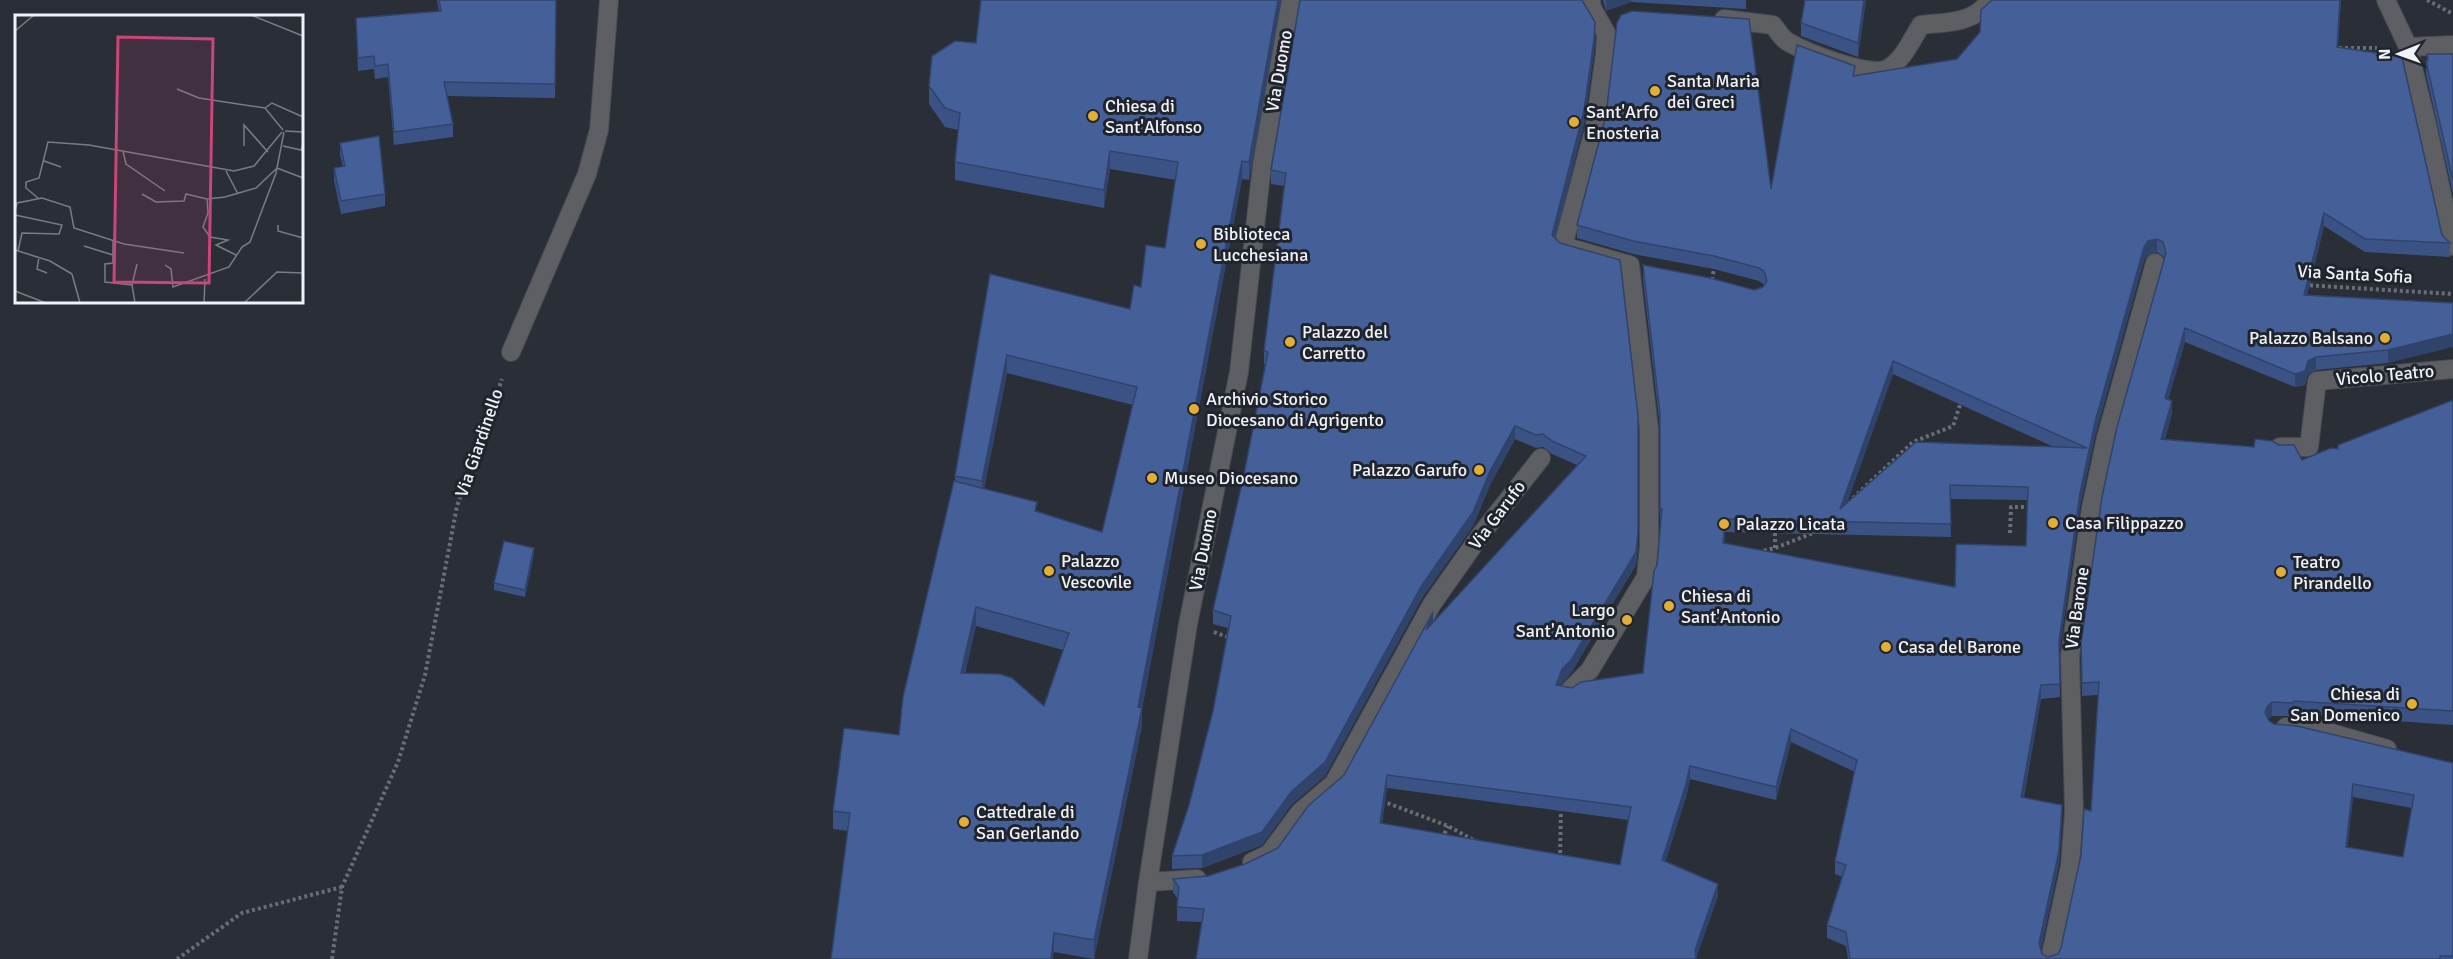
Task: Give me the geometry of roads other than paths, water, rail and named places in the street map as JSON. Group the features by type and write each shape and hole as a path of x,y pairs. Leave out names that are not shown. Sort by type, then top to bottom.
{"street":[{"path":"511,352 587,174 599,130 609,0"},
{"name":"Via Duomo","path":"1138,959 1188,624 1239,372 1262,165 1291,0"},
{"path":"1591,0 1592,8 1606,33"},
{"path":"1707,18 1773,25 1786,41 1843,65 1871,71 1886,70 1898,60 1921,25 1966,20 1976,15 1990,0"},
{"path":"2386,0 2408,47 2453,246"},
{"path":"1621,16 1612,19 1606,33 1595,126 1563,246 1630,265 1653,269"},
{"path":"2408,47 2453,45"},
{"name":"Via Barone","path":"2050,959 2070,866 2074,811 2070,656 2091,508 2106,438 2155,263"},
{"path":"1570,690 1590,670 1646,577 1649,546 1649,429 1630,265"},
{"name":"Vicolo Teatro","path":"2280,447 2309,447 2317,381 2453,369"},
{"name":"Via Garufo","path":"1231,870 1269,854 1300,812 1334,783 1432,604 1482,533 1541,458"},
{"path":"2276,726 2321,730 2408,754"},
{"path":"1148,882 1204,879 1213,876"}],"place":[{"name":"Santa Maria dei Greci","path":"1655,91"},
{"name":"Chiesa di Sant'Alfonso","path":"1093,116"},
{"name":"Sant'Arfo Enosteria","path":"1574,122"},
{"name":"Biblioteca Lucchesiana","path":"1201,244"},
{"name":"Palazzo Balsano","path":"2385,338"},
{"name":"Palazzo del Carretto","path":"1290,342"},
{"name":"Archivio Storico Diocesano di Agrigento","path":"1194,409"},
{"name":"Palazzo Garufo","path":"1479,470"},
{"name":"Museo Diocesano","path":"1152,478"},
{"name":"Casa Filippazzo","path":"2053,523"},
{"name":"Palazzo Licata","path":"1724,524"},
{"name":"Palazzo Vescovile","path":"1049,571"},
{"name":"Teatro Pirandello","path":"2281,572"},
{"name":"Chiesa di Sant'Antonio","path":"1669,606"},
{"name":"Largo Sant'Antonio","path":"1627,620"},
{"name":"Casa del Barone","path":"1886,647"},
{"name":"Chiesa di San Domenico","path":"2412,704"},
{"name":"Cattedrale di San Gerlando","path":"964,822"}]}
